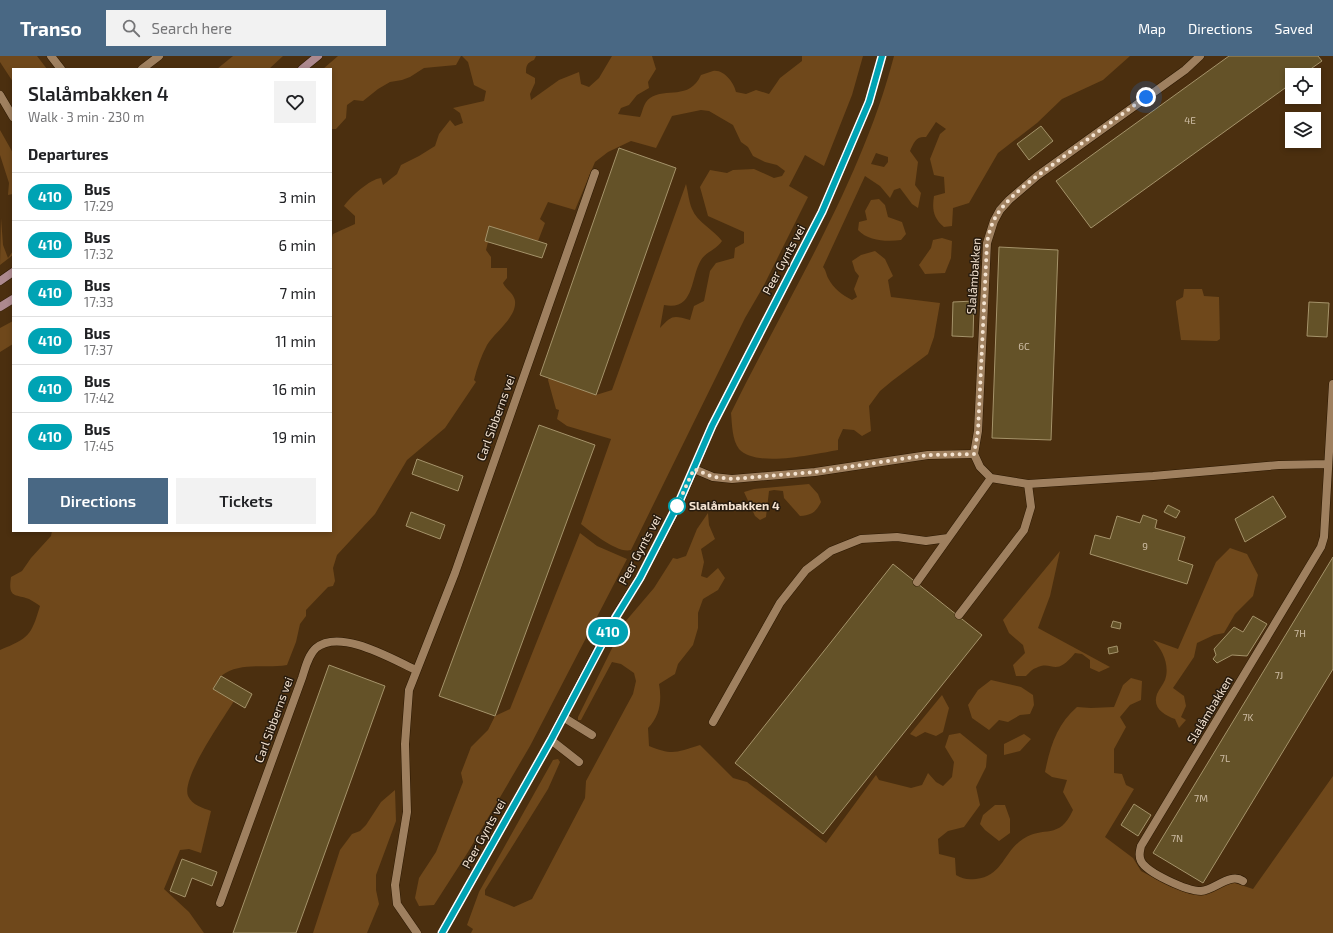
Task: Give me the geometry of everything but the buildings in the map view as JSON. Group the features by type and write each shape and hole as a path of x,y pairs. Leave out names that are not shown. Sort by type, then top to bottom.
{"street":[{"path":"51,56 60,68"},
{"path":"143,68 159,56"},
{"path":"303,68 318,56"},
{"name":"Peer Gynts vei","path":"442,933 551,740 616,617 640,578 694,469 712,426 822,212 869,102 882,56"},
{"name":"Slalåmbakken","path":"974,454 978,431 987,243 989,233 1000,210 1037,176 1185,70 1200,56"},
{"path":"0,95 12,115"},
{"name":"Carl Sibberns vei","path":"417,933 397,904 395,885 407,812 406,729 409,690 416,670 435,628 455,573 595,173"},
{"path":"0,281 12,273"},
{"path":"0,307 12,300"},
{"name":"Slalåmbakken","path":"1243,881 1238,877 1233,877 1213,888 1200,891 1189,889 1149,869 1142,862 1139,854 1141,846 1317,556 1324,537 1333,384"},
{"path":"694,469 713,477 732,479 815,472 928,455 974,454 980,467 991,478 1028,484 1153,476 1279,465 1328,464"},
{"path":"917,582 991,478"},
{"path":"959,615 1024,530 1031,507 1028,484"},
{"path":"713,722 780,603 806,570 831,551 861,539 897,537 926,541 948,538"},
{"name":"Carl Sibberns vei","path":"220,903 310,656 315,648 325,643 351,642 416,670"},
{"path":"563,717 592,735"},
{"path":"551,740 579,762"}],"shaded area":[{"path":"0,56 37,56 46,68 12,68 12,80 0,62"},
{"path":"233,56 283,56 270,68 218,68"},
{"path":"338,56 461,56 456,65 424,68 410,77 390,82 363,101 354,100 347,105 346,118 336,129 332,129 332,68 324,68"},
{"path":"462,56 536,56 534,60 528,63 526,68 526,73 535,78 535,83 530,94 531,100 559,80 579,72 581,84 589,87 599,78 612,56 652,56 656,69 648,82 649,88 637,95 629,105 621,108 618,114 640,117 650,98 663,93 684,91 696,83 701,75 713,71 725,74 736,92 746,94 756,90 769,94 780,78 802,61 802,56 863,56 852,95 824,166 805,155 789,186 808,197 763,287 745,318 631,550 619,549 612,546 581,524 611,439 567,426 557,419 559,410 556,409 548,380 549,378 596,395 612,390 686,184 694,214 722,241 701,260 690,292 686,298 681,303 674,306 664,305 660,328 673,317 680,317 690,320 694,306 704,301 710,271 716,263 734,258 735,248 744,243 744,232 708,216 700,187 710,170 727,173 733,170 754,169 774,178 782,176 785,171 777,165 765,162 753,156 748,147 741,142 733,125 709,111 701,110 672,116 656,148 631,141 608,152 595,162 575,210 548,202 540,219 545,223 538,241 489,227 485,241 488,242 486,250 491,257 491,268 507,268 507,278 503,283 514,298 515,307 509,319 487,345 479,362 474,380 476,382 445,428 407,460 375,514 337,555 333,568 335,581 333,586 328,587 306,610 306,616 300,624 296,642 287,665 253,666 229,671 221,676 213,689 234,701 204,748 191,776 188,787 188,796 192,802 211,811 201,853 189,849 180,850 164,889 189,912 204,933 0,933 0,650 28,635 34,624 40,606 29,599 11,592 11,577 22,571 31,558 51,536 52,532 332,532 333,234 355,224 355,216 344,206 355,193 376,179 381,178 383,185 397,174 401,165 435,146 439,134 450,120 455,126 463,123 460,113 453,108 484,101 486,91 474,85 468,62"},
{"path":"894,56 1130,56 1103,80 1062,99 1037,123 998,153 969,203 953,208 952,226 944,227 940,224 935,217 933,209 934,196 945,193 944,177 934,175 930,159 940,134 946,129 936,122 926,137 916,140 910,151 918,162 915,185 921,193 918,208 912,204 900,188 894,190 890,198 880,186 865,176 823,267 830,282 842,294 852,300 857,297 854,289 859,276 855,271 852,261 861,255 875,251 885,259 893,276 888,280 891,297 940,303 934,337 928,354 880,391 869,406 871,431 862,436 854,430 843,429 838,440 838,450 771,459 747,455 739,449 735,441 731,413 822,238 863,149 880,103","holes":["876,153 888,157 888,162 884,167 871,164"]},
{"path":"0,130 12,151 12,194 8,195 9,183 0,155"},
{"path":"879,199 885,205 888,217 902,222 906,234 901,240 890,241 872,239 862,234 858,230 859,222 867,220 865,211 871,200"},
{"path":"1,218 3,245 8,258 12,252 12,256 0,265"},
{"path":"942,238 952,241 951,258 945,273 925,274 919,265 931,248 933,240"},
{"path":"1184,289 1202,289 1204,296 1219,297 1220,339 1217,341 1181,340 1176,301 1183,297"},
{"path":"12,322 12,345 0,352 0,328"},
{"path":"809,484 818,494 821,502 811,514 804,516 800,516 784,498 783,491 774,490 769,491 766,517 760,520 755,516 744,492 754,489"},
{"path":"708,513 709,525 715,539 701,549 704,562 701,576 707,578 718,568 725,578 718,590 703,599 698,613 698,628 693,645 678,664 675,674 659,684 660,702 658,713 648,728 649,746 664,751 675,752 700,745 733,778 747,782 826,843 876,775 879,780 911,788 922,785 928,773 936,782 943,786 952,777 954,762 945,747 949,735 960,733 987,755 986,767 976,787 980,805 964,827 948,831 938,839 939,854 955,858 956,875 965,879 976,879 985,877 992,873 1002,863 1016,844 1023,839 1031,835 1057,829 1068,820 1073,810 1063,792 1067,780 1052,777 1045,772 1055,736 1064,721 1077,707 1114,707 1123,685 1131,678 1142,681 1141,700 1130,705 1120,717 1126,727 1114,749 1114,773 1122,774 1126,785 1134,789 1105,837 1133,858 1141,871 1171,887 1204,895 1232,882 1253,889 1333,776 1333,933 471,933 473,929 467,925 479,892 553,760 558,759 560,762 548,789 485,890 485,895 514,907 532,899 585,798 586,781 633,694 636,681 634,673 621,664 612,662 581,720 578,720 578,717 625,622 654,588 673,558 677,559 686,556 697,529"},
{"path":"580,533 597,546 627,559 530,746 468,852 434,905 419,906 415,898 419,878 436,852 463,782 461,773 471,747 488,730 495,716 510,709"},
{"path":"1230,548 1247,554 1258,575 1253,596 1235,614 1224,633 1214,635 1197,643 1194,657 1173,688 1184,696 1186,706 1181,717 1186,720 1179,728 1175,719 1163,713 1156,703 1157,694 1165,680 1167,669 1163,653 1153,640 1178,649 1216,562"},
{"path":"1060,551 1050,596 1038,628 1110,667 1099,672 1090,668 1090,660 1082,654 1075,653 1068,661 1058,667 1042,666 1033,669 1026,676 1016,676 1013,665 1025,653 1023,645 1009,633 1003,620"},
{"path":"991,680 1021,687 1033,695 1034,705 1030,714 1020,715 1008,722 999,720 989,730 972,718 968,705 978,690"},
{"path":"942,695 949,708 943,732 936,736 925,732 916,737 910,734"},
{"path":"1024,734 1031,739 1020,751 1004,755 1004,744"},
{"path":"395,790 396,821 376,875 376,890 379,904 367,933 313,933 340,850 352,834 360,831 366,825 381,802"},
{"path":"995,805 1005,805 1010,819 1010,833 999,841 980,824 983,815"}],"bus line":[{"name":"410","path":"442,933 551,740 616,617 640,578 679,502 712,426 731,387 822,212 856,136 869,102 882,56"}],"place":[{"name":"Slalåmbakken 4","path":"677,506"}],"route":[{"path":"677,506 694,469 713,477 732,479 815,472 928,455 974,454 978,431 987,243 994,221 1000,210 1009,200 1037,176 1146,97"}]}
